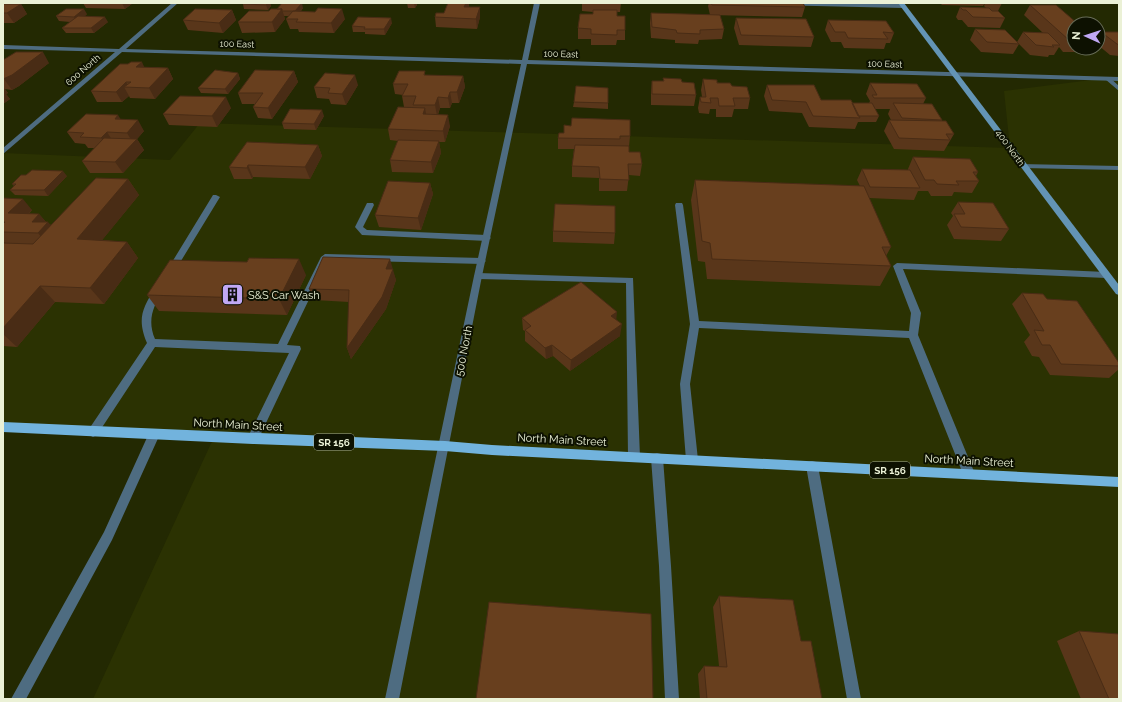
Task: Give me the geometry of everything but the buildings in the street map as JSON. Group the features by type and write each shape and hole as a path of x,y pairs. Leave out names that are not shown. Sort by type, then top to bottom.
{"main road":[{"name":"400 North","path":"902,4 1119,292"},
{"name":"North Main Street","path":"3,426 93,432 445,446 1119,482"}],"street":[{"name":"600 North","path":"3,152 175,3"},
{"name":"500 North","path":"392,699 445,446 478,276 538,3"},
{"path":"772,3 902,4"},
{"name":"100 East","path":"3,47 1119,79"},
{"path":"1107,78 1119,89"},
{"path":"1023,166 1119,168"},
{"path":"152,343 146,329 147,308 216,197"},
{"path":"370,205 359,227 365,233 487,238"},
{"path":"679,205 695,324 685,384 692,460"},
{"path":"281,348 325,257 482,261"},
{"path":"968,474 913,335 916,313 897,266 1106,275"},
{"path":"478,276 630,280 634,457"},
{"path":"695,324 913,335"},
{"path":"152,343 296,349 253,439"},
{"path":"93,432 152,343"},
{"path":"18,699 108,536 154,434"},
{"path":"657,458 665,566 672,699"},
{"path":"812,466 854,699"}],"shaded area":[{"path":"1107,78 1119,79 1119,699 93,699 214,437 3,427 3,153 170,160 200,123 1010,148 1004,91"}],"place":[{"name":"S&S Car Wash","path":"233,295"}]}
